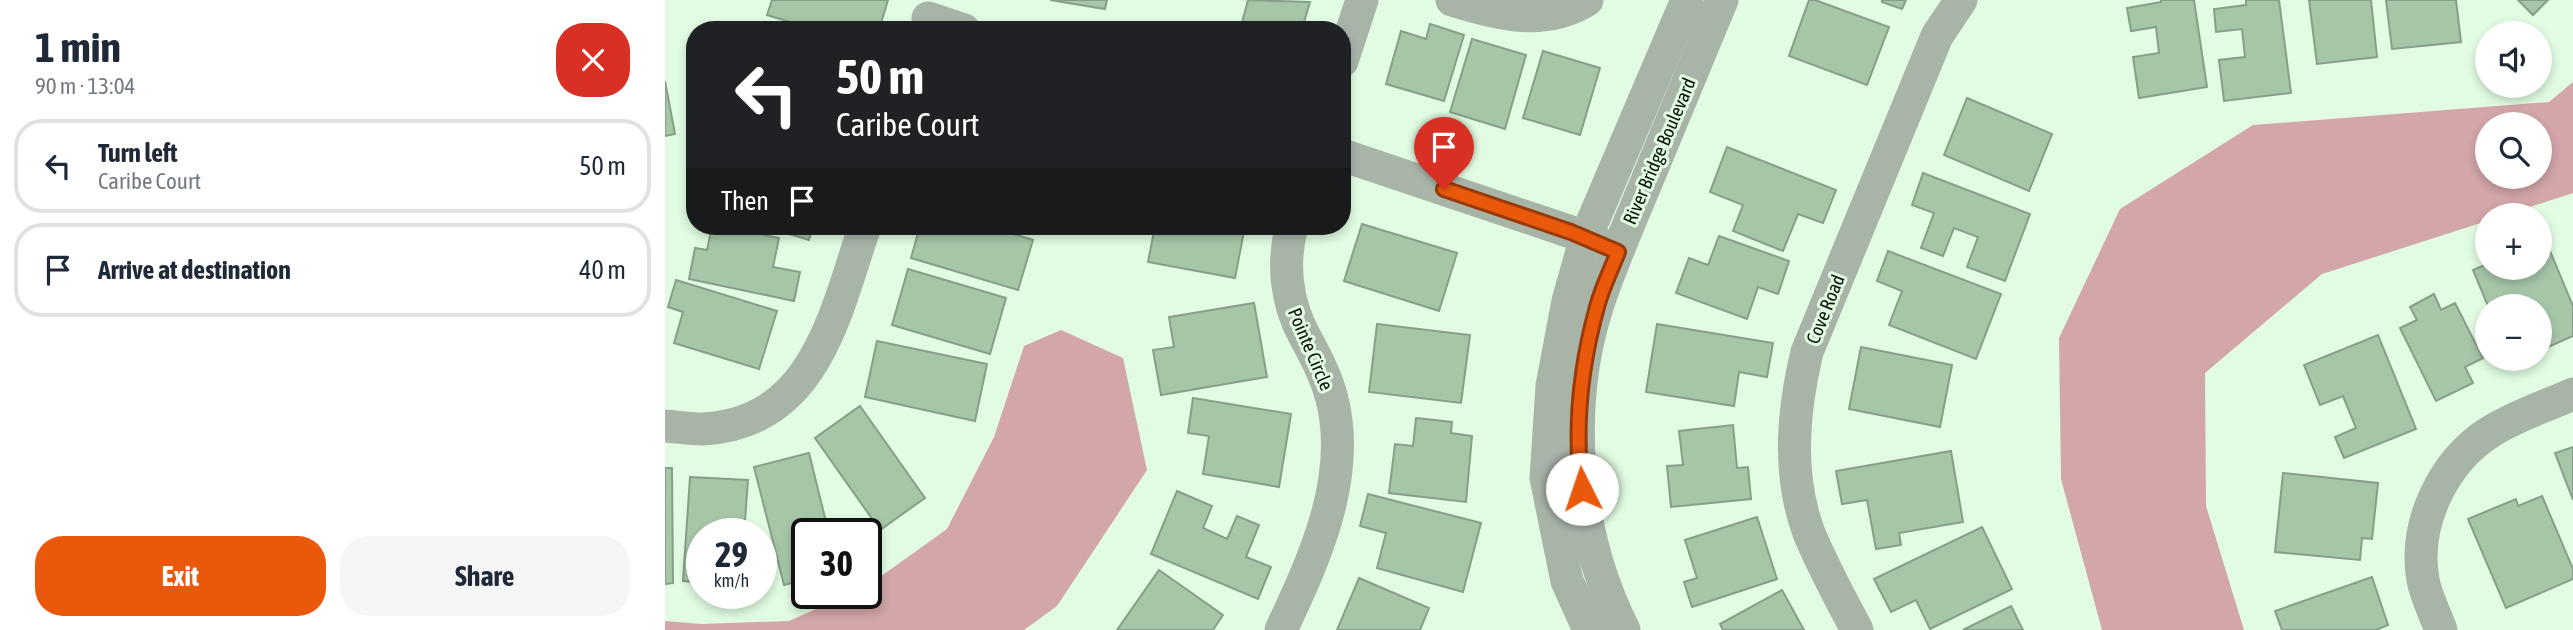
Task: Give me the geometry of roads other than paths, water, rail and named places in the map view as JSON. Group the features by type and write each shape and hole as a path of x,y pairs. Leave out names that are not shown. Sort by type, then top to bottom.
{"street":[{"path":"1351,34 1362,0"},
{"path":"1452,0 1497,13 1531,17 1553,14 1587,0"},
{"name":"River Bridge Boulevard","path":"1589,630 1567,582 1546,478 1552,386 1568,301 1586,237 1687,0"},
{"name":"River Bridge Boulevard","path":"1624,630 1599,568 1585,508 1580,469 1580,407 1584,367 1597,306 1722,0"},
{"name":"Cove Road","path":"1857,630 1808,530 1796,475 1794,441 1797,396 1807,352 1927,61 1943,26 1961,0"},
{"path":"1351,158 1586,237 1618,252"},
{"path":"665,426 701,429 724,426 746,420 786,397 815,361 862,235"},
{"name":"Pointe Circle","path":"1281,630 1311,565 1332,496 1338,449 1337,425 1327,379 1294,312 1288,287 1286,263 1291,235"},
{"path":"2441,630 2423,580 2421,555 2424,531 2441,484 2472,446 2491,431 2573,394"}]}
